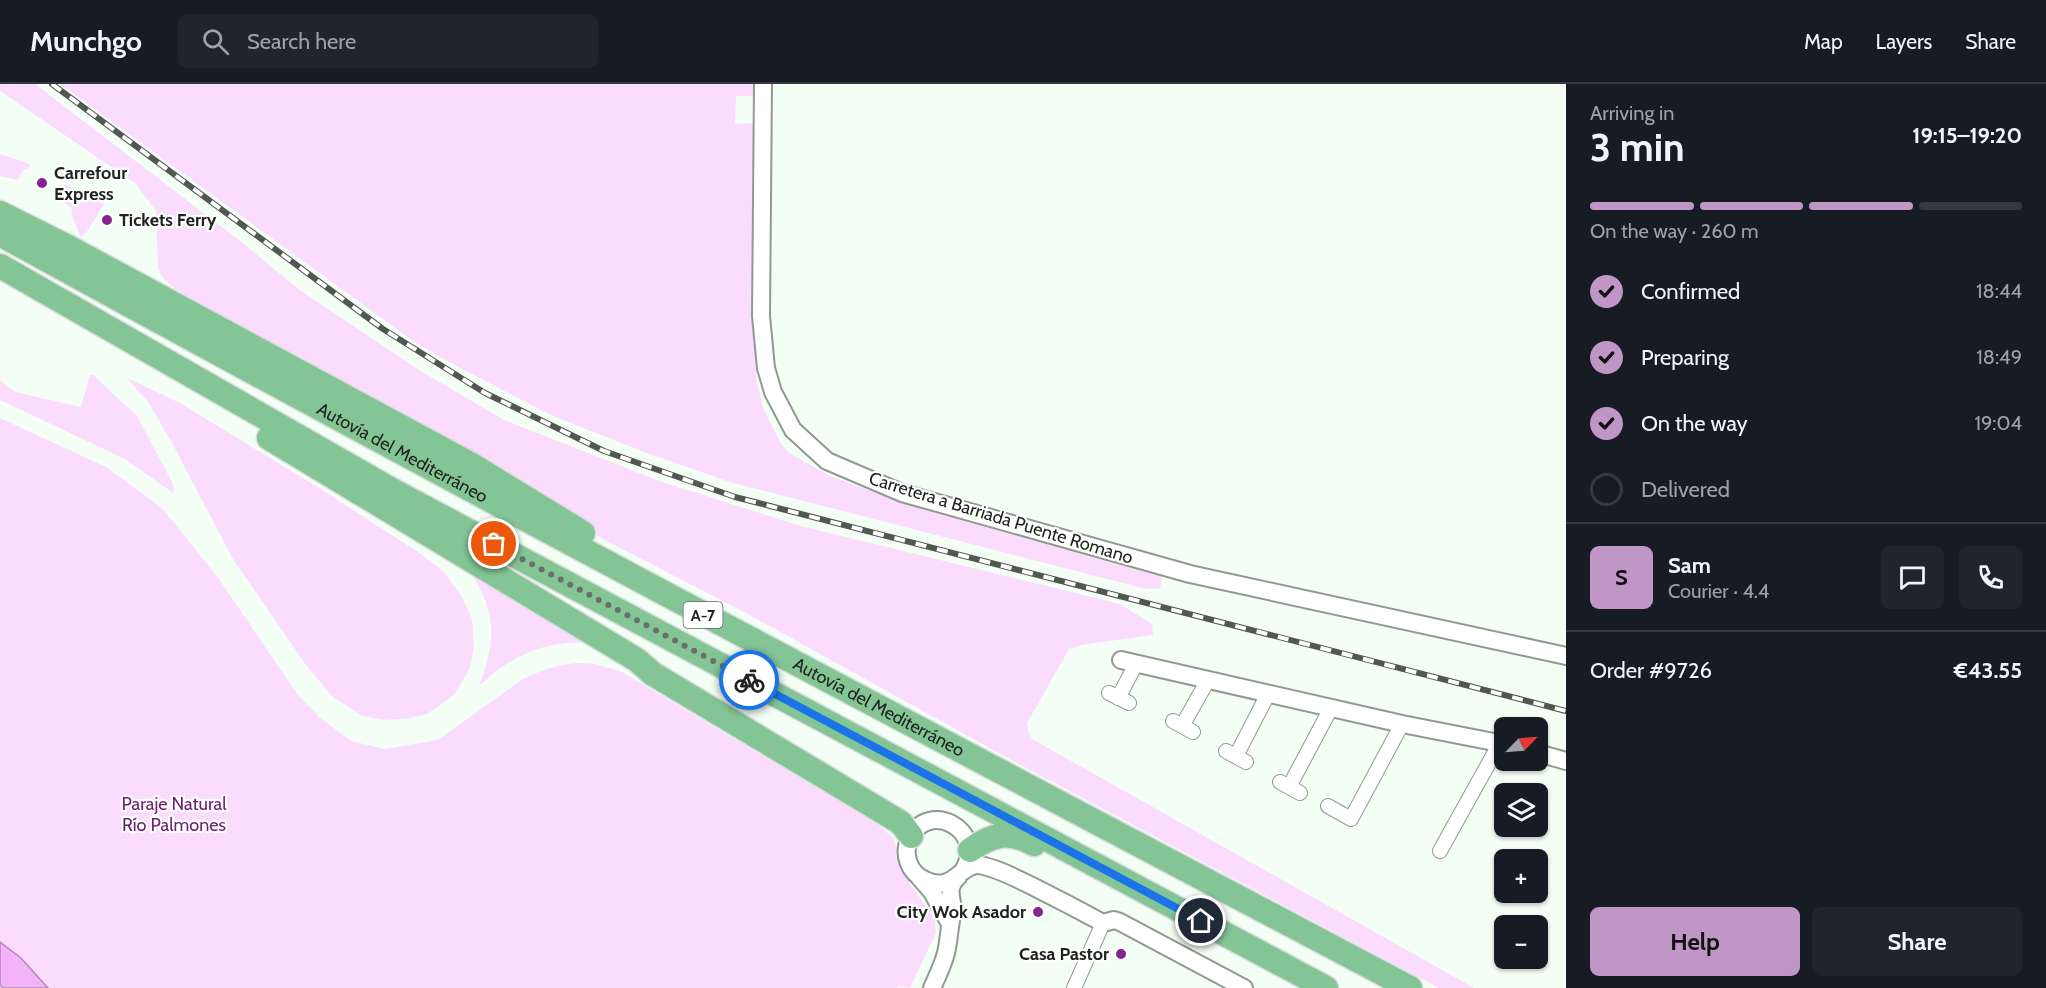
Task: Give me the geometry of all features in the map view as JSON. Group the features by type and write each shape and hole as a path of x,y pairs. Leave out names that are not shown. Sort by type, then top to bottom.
{"highway":[{"path":"0,213 77,252 472,465 657,578 679,602"},
{"name":"Autovía del Mediterráneo","path":"0,234 679,602 1410,988"},
{"path":"0,266 16,286 637,660 653,674 901,823 911,836"},
{"name":"Autovía del Mediterráneo","path":"0,266 390,489 1326,988"},
{"path":"963,866 992,837 1004,835 1021,837 1099,880 1117,876"}],"street":[{"name":"Carretera a Barriada Puente Romano","path":"763,84 761,316 766,368 773,392 793,430 827,461 902,493 1190,574 1566,656"},
{"path":"1119,698 1129,662 1402,724 1494,742"},
{"path":"1183,726 1208,680"},
{"path":"1236,757 1268,694"},
{"path":"1289,788 1331,708"},
{"path":"1328,806 1351,819 1402,724"},
{"path":"1548,756 1566,761"},
{"path":"1440,852 1494,758"},
{"path":"932,988 945,956 949,922 953,915 950,888 963,866 965,836 960,830 940,820 925,823 911,836 907,854 911,868 932,892 949,922"},
{"path":"963,866 976,865 997,870 1103,923 1114,920 1120,922 1244,988"},
{"path":"916,874 922,879 936,883 951,881 963,866"},
{"path":"1074,988 1103,923"}],"green space":[{"path":"0,84 35,84 240,241 301,291 419,370 504,420 662,482 801,526 1120,604 1152,624 1153,635 1081,645 1069,649 1027,723 1032,739 1474,988 1439,988 1013,761 746,613 601,538 557,509 277,351 174,288 163,278 158,268 156,211 135,183 0,91"},
{"path":"60,84 756,84 756,96 736,96 735,124 756,123 758,357 756,378 763,408 780,442 789,453 828,475 902,503 1157,574 1162,577 1160,589 1146,589 730,482 644,452 553,416 413,341"},
{"path":"0,154 30,164 18,180 0,176"},
{"path":"65,184 104,204 81,238 71,213 73,209 57,198"},
{"path":"90,375 93,375 137,416 172,482 173,493 125,459 0,400 0,380 15,392 81,407"},
{"path":"127,378 180,403 319,488 421,554 444,572 462,597 472,619 474,646 470,668 454,695 427,714 385,720 363,716 333,697 306,665 233,559 149,403"},
{"name":"Paraje Natural Río Palmones","path":"0,418 106,467 163,509 219,579 297,694 319,717 351,741 384,749 438,740 523,679 557,666 576,663 594,664 622,672 877,824 893,838 911,886 935,918 936,933 910,988 898,986 897,988 0,988"},
{"path":"467,567 591,642 558,644 530,652 504,665 479,686 489,654 491,625 484,597"}],"shaded area":[{"path":"0,942 21,958 48,988 3,988 0,985"}],"railway":[{"path":"52,84 383,329 485,393 604,451 735,497 1566,711"}],"way so far":[{"path":"494,544 749,680"}],"place":[{"name":"Carrefour Express","path":"42,183"},
{"name":"Tickets Ferry","path":"107,220"},
{"name":"City Wok Asador","path":"1038,912"},
{"name":"Casa Pastor","path":"1121,954"}],"route":[{"path":"749,680 1201,921"}]}
